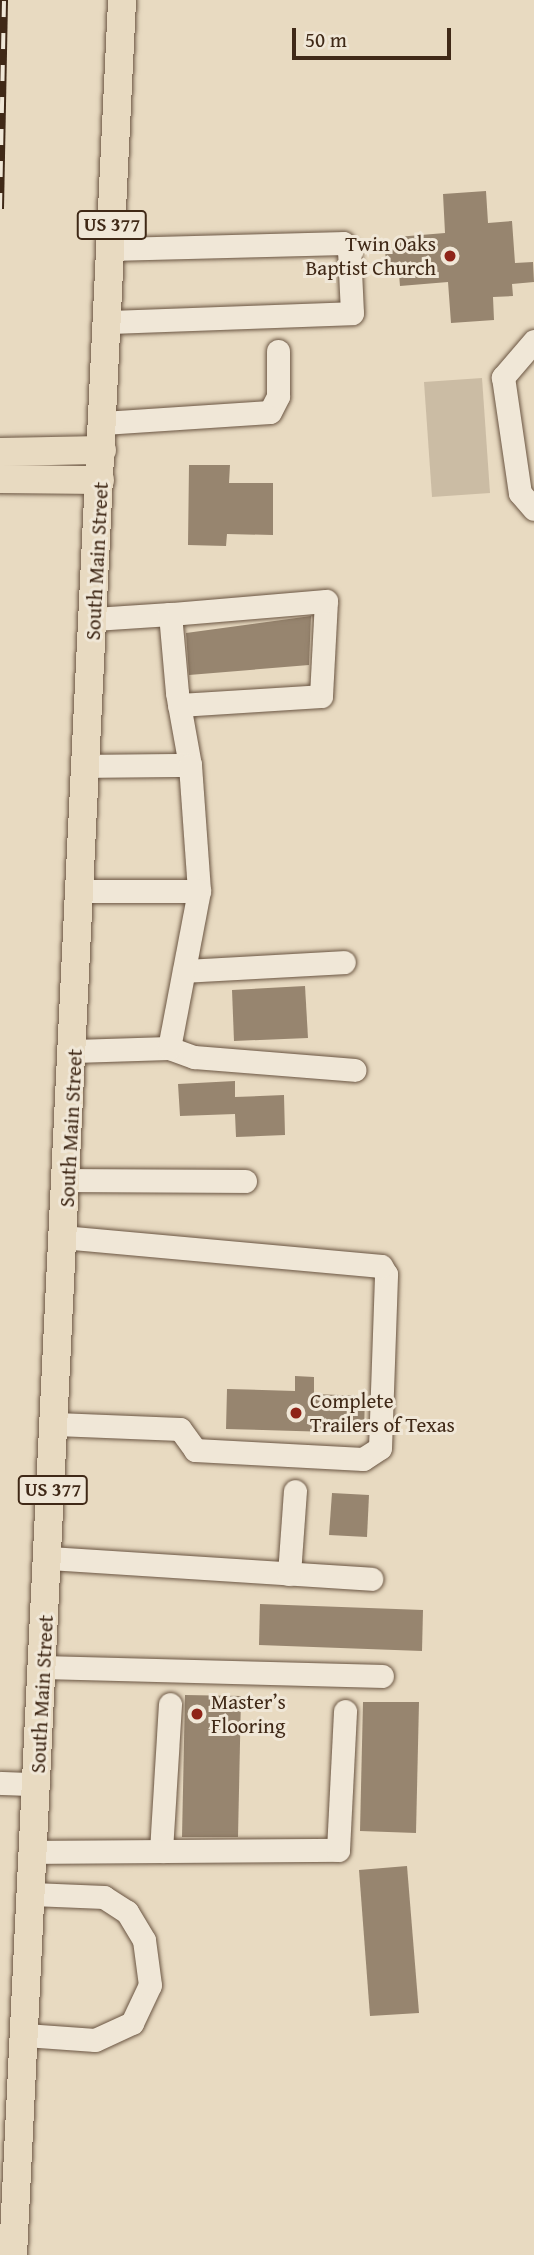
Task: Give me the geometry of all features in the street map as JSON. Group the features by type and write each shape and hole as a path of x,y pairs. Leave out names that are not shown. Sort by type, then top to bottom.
{"main road":[{"name":"South Main Street","path":"13,2255 82,891 122,0"},
{"path":"0,452 102,436"},
{"path":"0,479 100,480"}],"lane":[{"path":"108,322 352,313 349,250 343,243 111,249"},
{"path":"534,341 503,377 520,493 534,509"},
{"path":"102,436 270,412 278,396 278,351"},
{"path":"94,619 326,601 321,696 179,705"},
{"path":"169,1048 199,891 190,765 179,705 170,614"},
{"path":"87,766 190,765"},
{"path":"82,891 199,891"},
{"path":"184,971 344,962"},
{"path":"74,1051 169,1048 194,1057 354,1070"},
{"path":"68,1180 244,1181"},
{"path":"56,1424 180,1429 195,1450 363,1459 380,1448 386,1274 381,1266 65,1237"},
{"path":"289,1574 295,1491"},
{"path":"49,1558 371,1579"},
{"path":"44,1667 382,1676"},
{"path":"161,1851 170,1704"},
{"path":"34,1852 338,1850 345,1711"},
{"path":"0,1783 38,1784"},
{"path":"25,2035 95,2040 132,2023 149,1985 144,1940 127,1912 104,1898 32,1894"}],"shaded area":[{"path":"482,378 490,493 432,497 424,382"}],"building":[{"name":"Twin Oaks Baptist Church","path":"486,191 488,223 512,221 515,263 533,262 534,282 512,284 513,296 493,297 494,320 451,323 448,282 400,286 399,274 387,275 385,250 398,249 397,237 445,233 443,194"},
{"path":"189,465 230,465 229,483 273,483 273,535 227,534 226,546 188,545"},
{"path":"311,616 309,665 189,675 186,633"},
{"path":"305,986 308,1038 234,1041 232,990"},
{"path":"235,1081 235,1097 284,1095 285,1135 236,1137 235,1114 180,1116 178,1084"},
{"name":"Complete Trailers of Texas","path":"295,1376 314,1377 314,1394 365,1396 364,1433 226,1429 227,1389 295,1391"},
{"path":"332,1493 369,1495 367,1537 329,1535"},
{"path":"260,1604 423,1610 422,1651 259,1645"},
{"path":"185,1695 241,1696 238,1837 182,1837"},
{"path":"363,1702 419,1702 416,1833 360,1831"},
{"path":"407,1866 419,2013 370,2016 359,1870"}],"railway":[{"path":"0,209 4,0"}],"place":[{"name":"Twin Oaks Baptist Church","path":"450,256"},
{"name":"Complete Trailers of Texas","path":"296,1413"},
{"name":"Master’s Flooring","path":"197,1714"}]}
